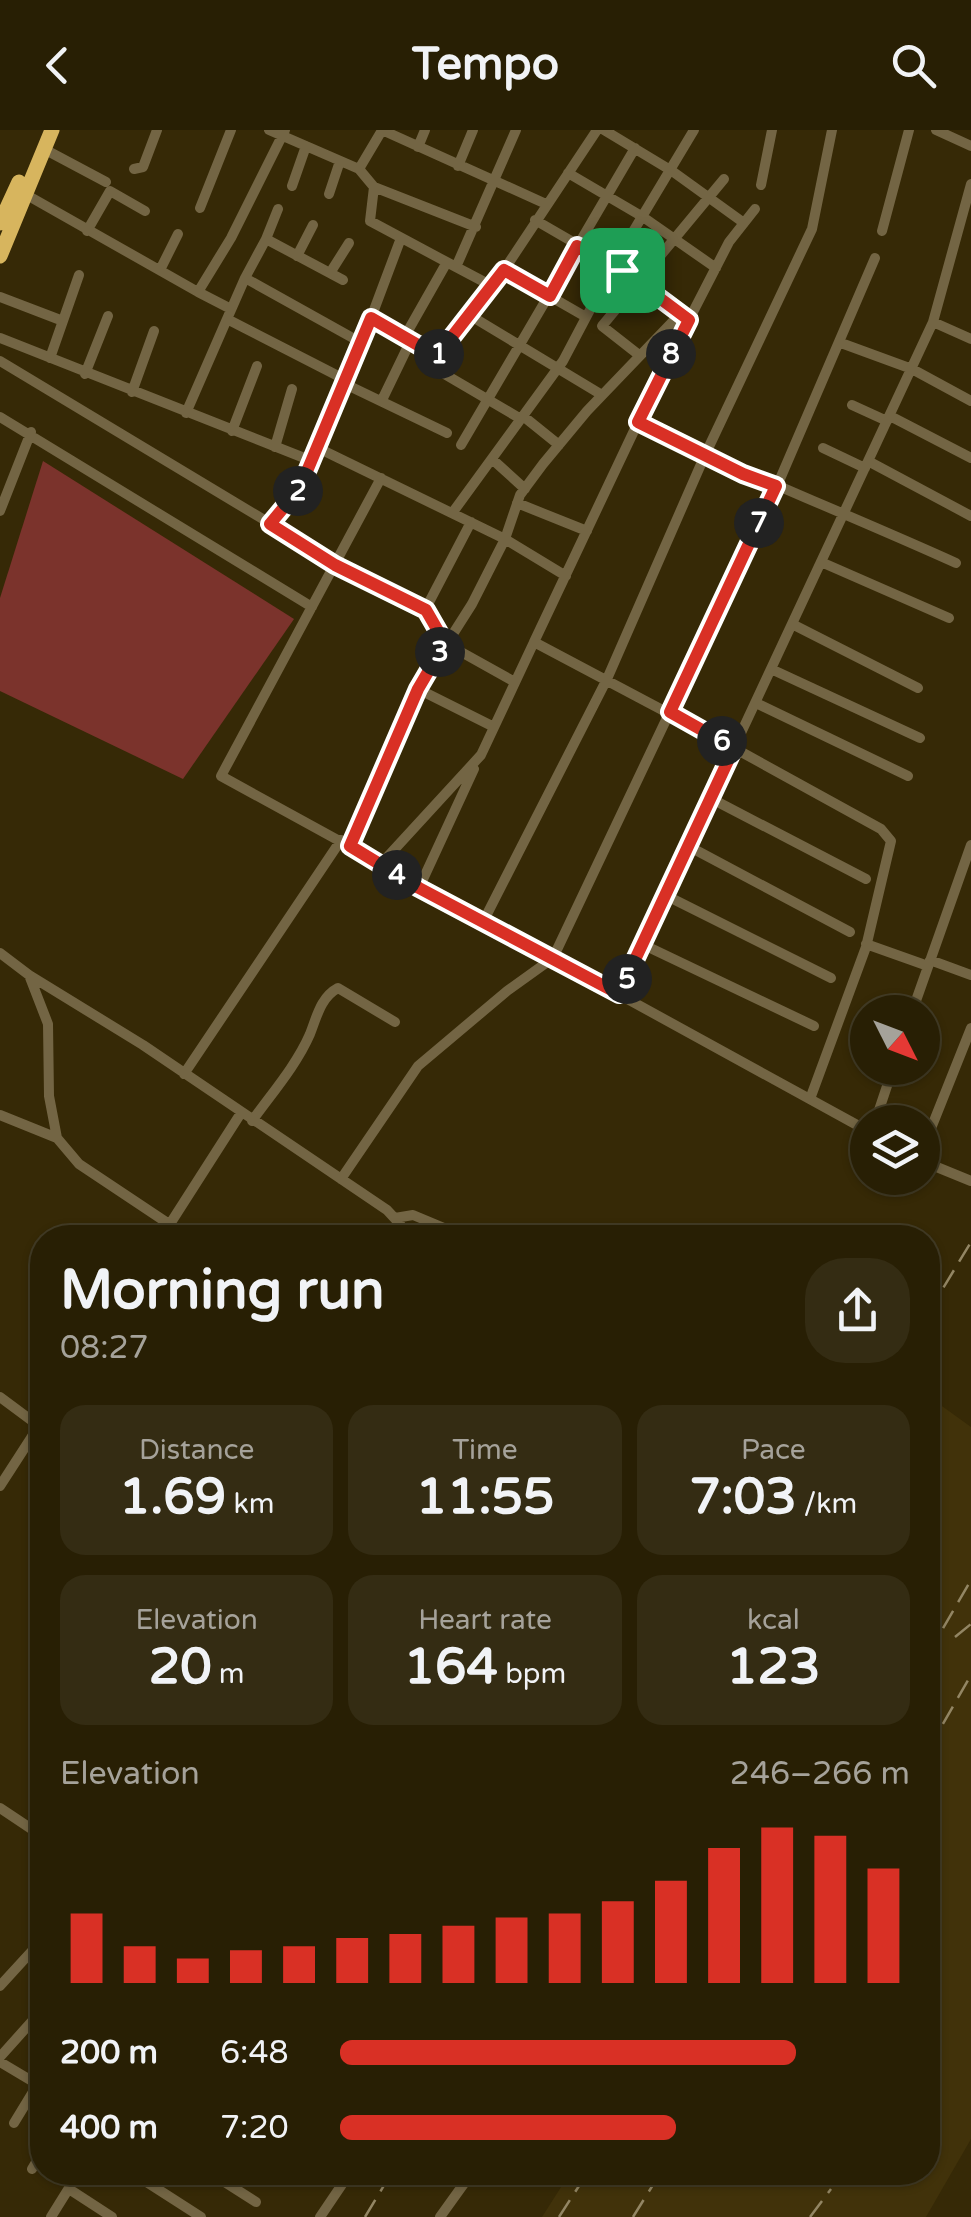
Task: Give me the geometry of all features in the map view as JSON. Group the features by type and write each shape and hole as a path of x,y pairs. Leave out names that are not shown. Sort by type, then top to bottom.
{"highway":[{"path":"0,221 41,130"},
{"path":"0,256 52,130"}],"street":[{"path":"134,169 142,166 157,130"},
{"path":"200,208 231,130"},
{"path":"269,130 284,133 359,169 374,187 476,227"},
{"path":"418,148 425,130"},
{"path":"458,166 473,130"},
{"path":"382,400 408,338 476,227 516,130"},
{"path":"437,356 504,270 597,130"},
{"path":"604,130 672,170 744,224"},
{"path":"761,185 772,130"},
{"path":"483,922 607,679 812,229 832,130"},
{"path":"882,230 909,130"},
{"path":"936,130 971,146"},
{"path":"359,169 382,131 546,204"},
{"path":"198,292 231,238 284,133"},
{"path":"452,512 557,369 691,140"},
{"path":"292,186 306,146"},
{"path":"44,148 106,182"},
{"path":"461,446 635,148"},
{"path":"329,194 340,161"},
{"path":"568,173 716,268"},
{"path":"602,326 724,179"},
{"path":"619,994 934,322 971,184"},
{"path":"374,187 370,221 492,286"},
{"path":"86,231 110,191 146,211"},
{"path":"24,194 198,292 344,381 446,434"},
{"path":"419,888 685,316 754,209"},
{"path":"186,413 278,210"},
{"path":"535,220 614,266 685,316"},
{"path":"297,256 312,225"},
{"path":"160,270 178,234"},
{"path":"270,524 300,488 312,462 401,238"},
{"path":"266,239 343,280"},
{"path":"330,273 349,244"},
{"path":"341,1179 418,1066 506,991 554,958 776,486 875,258"},
{"path":"504,270 602,326 639,355"},
{"path":"50,358 80,275"},
{"path":"244,278 360,342"},
{"path":"0,297 62,321"},
{"path":"85,374 108,316"},
{"path":"471,316 602,395"},
{"path":"184,1074 346,843 418,689 472,604 505,539 525,488 639,355 685,316"},
{"path":"371,318 437,356 446,376 487,402 522,417 560,444"},
{"path":"934,322 971,339"},
{"path":"132,392 154,332"},
{"path":"0,338 312,462"},
{"path":"841,343 912,369 969,400"},
{"path":"0,361 335,565 426,610 445,643 515,682"},
{"path":"232,430 257,366"},
{"path":"275,447 292,389"},
{"path":"852,405 968,457"},
{"path":"0,417 312,607"},
{"path":"638,422 956,563"},
{"path":"0,511 30,432"},
{"path":"318,448 505,539 566,576"},
{"path":"822,448 867,465 967,514"},
{"path":"492,459 525,488"},
{"path":"381,478 222,776 346,843 419,888 850,1121"},
{"path":"517,503 587,531"},
{"path":"426,610 471,522"},
{"path":"821,562 948,618"},
{"path":"792,624 918,688"},
{"path":"534,642 670,712 887,834 891,848 866,944 810,1099"},
{"path":"772,670 920,738"},
{"path":"418,689 494,727"},
{"path":"756,703 908,776"},
{"path":"380,865 481,755"},
{"path":"712,799 866,879"},
{"path":"918,995 971,845"},
{"path":"690,847 850,932"},
{"path":"667,896 831,978"},
{"path":"866,944 971,974"},
{"path":"644,945 814,1026"},
{"path":"0,953 341,1179 399,1225"},
{"path":"30,975 48,1024 49,1096 57,1138"},
{"path":"252,1121 295,1062 324,998 333,990 338,988 395,1022"},
{"path":"940,1106 971,1028"},
{"path":"0,1116 57,1138 79,1164 170,1224 240,1113"},
{"path":"940,1167 970,1177"},
{"path":"395,1218 413,1214 438,1225"},
{"path":"0,1397 30,1416"},
{"path":"0,1486 30,1440"},
{"path":"0,1808 30,1828"},
{"path":"0,1986 30,1953"},
{"path":"30,2024 0,2060 30,2077"},
{"path":"14,2123 30,2099"},
{"path":"51,2217 71,2185"},
{"path":"151,2185 201,2217"},
{"path":"229,2185 256,2202"},
{"path":"320,2217 342,2185"},
{"path":"440,2217 463,2185"},
{"path":"69,2189 112,2217"}],"shaded area":[{"path":"43,461 294,619 183,779 0,691 0,598"},
{"path":"940,1405 971,1427 971,2139 926,2217 542,2217 562,2185 940,2185"}],"railway":[{"path":"940,1293 971,1242"},
{"path":"940,1633 971,1580"},
{"path":"955,1637 971,1624"},
{"path":"940,1729 971,1675"},
{"path":"365,2217 384,2185"},
{"path":"559,2217 580,2185"},
{"path":"633,2217 653,2185"},
{"path":"810,2217 831,2189"}],"route":[{"path":"577,246 622,270 689,320 638,422 776,486 670,712 734,748 619,994 419,888 350,846 418,689 445,643 426,610 335,565 270,524 300,488 371,318 437,356 504,270 550,296 577,246"}]}
